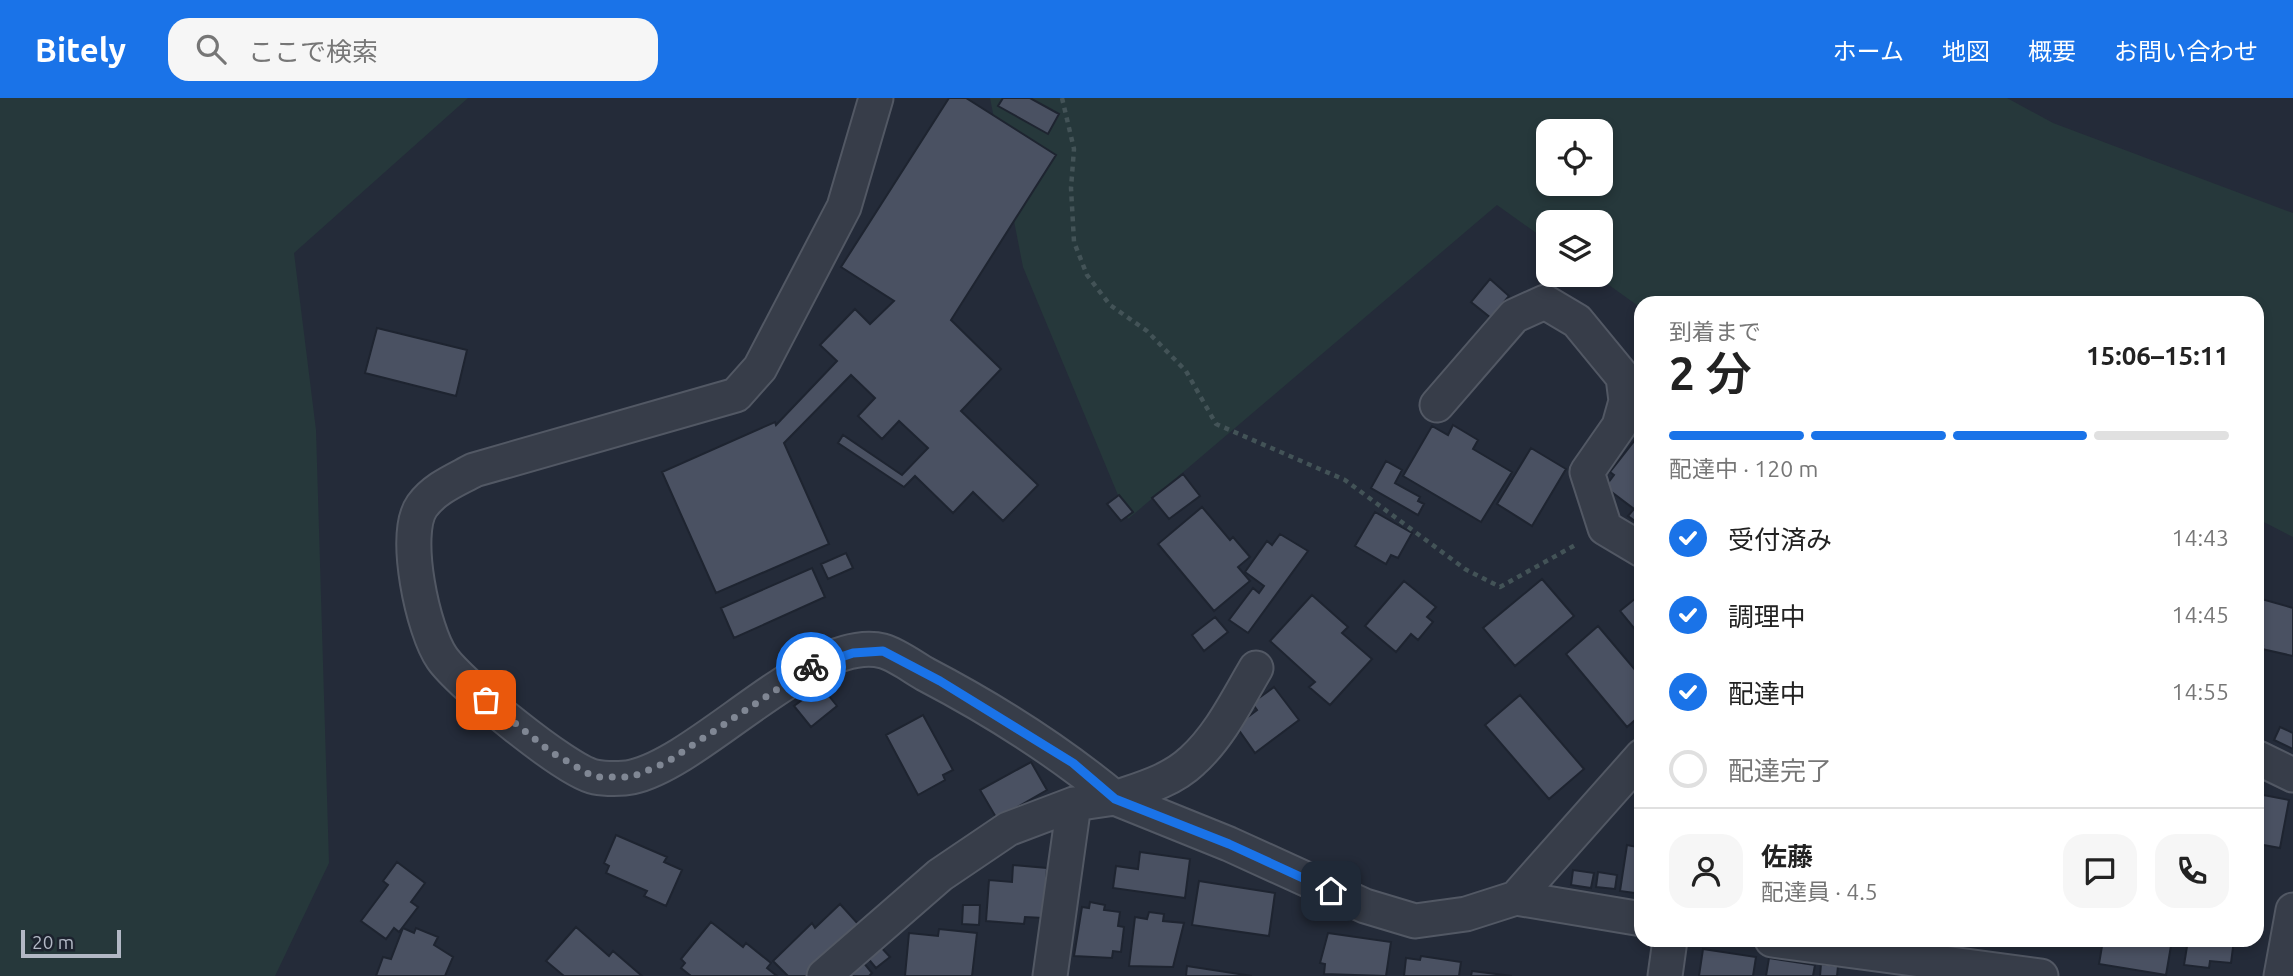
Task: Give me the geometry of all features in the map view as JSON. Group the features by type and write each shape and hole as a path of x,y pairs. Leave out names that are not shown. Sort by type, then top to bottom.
{"street":[{"path":"876,98 844,207 760,368 736,395 474,470 443,486 421,507 413,537 421,606 441,657 465,682 551,752 594,777 632,777 667,762 816,664 853,653 883,651 940,681 1073,763 1115,799 1229,844 1365,906 1415,921 1466,914 1516,898 1634,918"},
{"path":"1437,405 1514,316 1545,302 1577,321 1623,377 1626,401 1619,426 1587,472 1605,528 1634,545"},
{"path":"824,976 940,875 1008,829 1074,804 1115,799 1161,781 1191,762 1215,736 1256,668"},
{"path":"2264,761 2293,775"},
{"path":"1516,898 1634,765"},
{"path":"1050,976 1074,804"},
{"path":"2281,976 2293,910"},
{"path":"1665,976 1669,947"},
{"path":"1832,947 2041,976"}],"path":[{"path":"1062,98 1074,149 1071,188 1074,242 1087,275 1110,305 1147,331 1186,371 1216,424 1345,480 1465,569 1500,587 1605,528"}],"shaded area":[{"path":"0,98 468,98 294,253 316,430 329,863 275,976 0,976"},
{"path":"990,98 2007,98 2053,123 2293,213 2293,537 2264,522 2264,296 1634,296 1634,303 1612,287 1613,210 1536,210 1536,233 1497,205 1128,519 1023,267"}],"building":[{"path":"949,98 966,98 1056,155 951,320 1001,369 961,411 1038,485 1003,521 973,492 953,513 915,476 904,487 838,443 843,435 902,475 928,448 899,421 882,439 858,416 875,398 851,375 784,443 829,544 716,593 662,472 775,422 776,425 837,361 820,345 855,309 870,324 894,301 841,267"},
{"path":"1003,98 1030,98 1059,114 1048,134 998,106"},
{"path":"1490,279 1509,296 1491,318 1471,302"},
{"path":"377,328 467,350 456,396 365,373"},
{"path":"1453,425 1478,440 1473,449 1512,472 1481,522 1403,476 1432,426 1448,435"},
{"path":"1634,441 1634,509 1605,487 1614,475 1610,472"},
{"path":"1531,448 1566,469 1532,526 1497,504"},
{"path":"1386,461 1402,470 1395,483 1420,497 1418,501 1424,504 1418,515 1371,488"},
{"path":"1183,474 1200,496 1169,519 1152,498"},
{"path":"1119,495 1133,512 1121,521 1107,504"},
{"path":"1202,507 1230,540 1233,537 1250,557 1238,567 1250,581 1214,611 1158,544"},
{"path":"1634,509 1634,520 1628,516"},
{"path":"1375,512 1412,533 1398,558 1391,555 1386,564 1355,546"},
{"path":"1280,534 1308,551 1248,633 1229,620 1253,588 1259,593 1264,586 1245,572 1267,541 1272,545"},
{"path":"846,553 853,568 828,579 821,564"},
{"path":"812,568 825,597 734,638 721,608"},
{"path":"1542,579 1574,616 1515,666 1483,628"},
{"path":"1404,581 1436,607 1427,617 1433,622 1418,640 1411,634 1396,652 1365,626"},
{"path":"1312,595 1348,627 1342,633 1372,659 1330,705 1309,687 1315,682 1270,641"},
{"path":"1634,600 1634,628 1620,611"},
{"path":"2264,600 2293,608 2293,656 2264,649"},
{"path":"1215,617 1228,632 1204,651 1192,635"},
{"path":"1598,626 1634,669 1634,721 1627,727 1566,654"},
{"path":"821,686 837,706 811,727 794,706"},
{"path":"1274,687 1299,720 1255,753 1236,726 1257,710 1252,703"},
{"path":"1520,695 1584,769 1549,799 1485,725"},
{"path":"923,715 953,770 943,775 945,780 918,795 886,735"},
{"path":"2280,727 2293,733 2293,749 2274,740"},
{"path":"1031,762 1047,790 997,819 980,790"},
{"path":"2264,795 2289,800 2280,848 2264,845"},
{"path":"616,835 667,857 664,862 682,870 666,906 644,896 647,891 606,873 609,866 604,863"},
{"path":"1627,845 1634,846 1634,893 1620,891"},
{"path":"1140,852 1190,859 1185,898 1113,888 1116,866 1138,869"},
{"path":"397,862 425,883 411,902 418,907 399,932 394,928 386,939 361,921 388,885 383,881"},
{"path":"1013,865 1047,868 1044,918 1025,917 1024,924 986,921 989,880 1012,882"},
{"path":"1573,870 1594,873 1591,888 1571,885"},
{"path":"1598,872 1617,875 1615,889 1596,887"},
{"path":"1199,881 1275,893 1269,936 1192,925"},
{"path":"1090,902 1105,905 1104,910 1120,912 1118,926 1124,927 1121,952 1113,951 1112,958 1074,956 1082,907 1089,908"},
{"path":"840,904 859,925 806,976 788,976 773,961 812,923 815,928"},
{"path":"963,905 980,905 979,925 962,924"},
{"path":"1149,912 1164,914 1163,921 1184,923 1173,967 1129,966 1135,917 1147,919"},
{"path":"711,922 743,947 746,943 771,963 767,968 777,976 691,976 681,968 685,963 681,959"},
{"path":"576,927 609,956 613,951 642,976 564,976 546,961"},
{"path":"403,928 414,933 416,928 438,937 434,945 453,957 445,976 376,976 383,957 391,959"},
{"path":"939,929 977,933 972,976 905,976 909,933 938,936"},
{"path":"1328,933 1391,942 1386,976 1324,974 1325,964 1320,963"},
{"path":"879,945 890,957 876,968 866,956"},
{"path":"2102,947 2171,947 2166,975 2099,964"},
{"path":"2187,947 2233,947 2231,963 2210,961 2209,968 2184,965"},
{"path":"1703,949 1756,957 1753,976 1699,976"},
{"path":"1421,956 1461,962 1459,976 1404,976 1406,958 1420,960"},
{"path":"1769,958 1815,965 1813,976 1766,976"},
{"path":"863,962 872,973 869,976 846,976"},
{"path":"1821,964 1838,966 1837,976 1820,976"},
{"path":"1187,966 1252,976 1186,976"},
{"path":"1472,971 1512,976 1471,976"}],"way so far":[{"path":"486,700 551,752 594,777 632,777 667,762 811,667"}],"route":[{"path":"811,667 853,653 883,651 940,681 1073,763 1115,799 1229,844 1331,891"}]}
